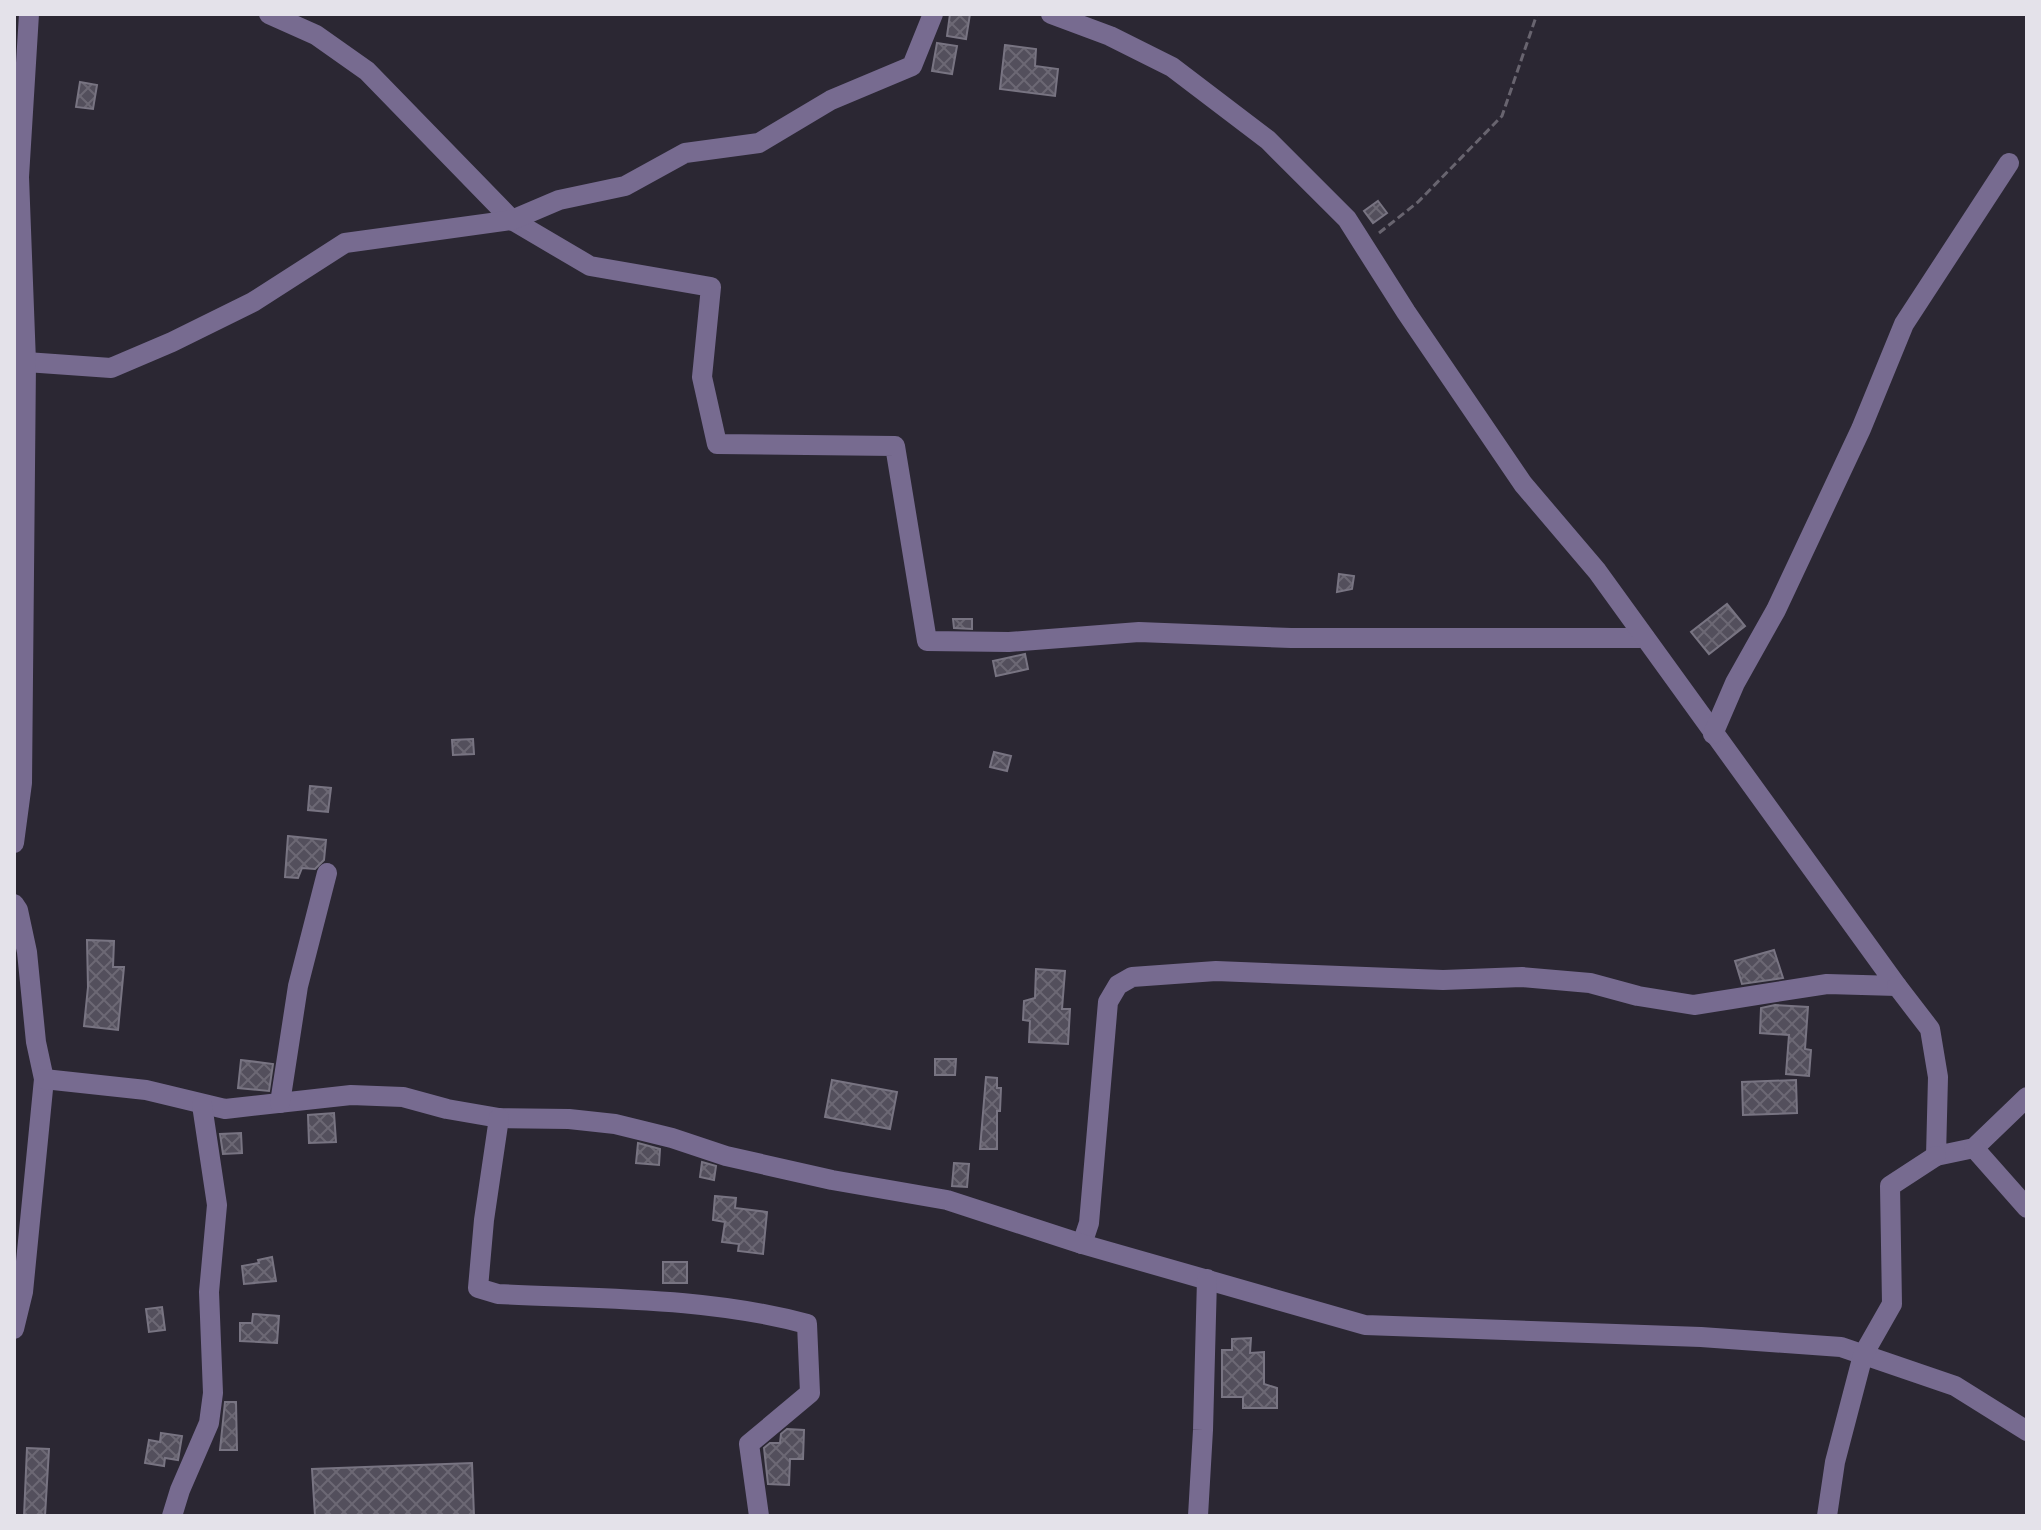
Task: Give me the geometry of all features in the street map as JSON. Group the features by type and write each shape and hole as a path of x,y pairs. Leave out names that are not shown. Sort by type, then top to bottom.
{"street":[{"path":"14,843 22,783 26,362 19,177 29,14"},
{"path":"269,14 316,35 367,71 512,220 590,266 711,287 702,377 717,444 895,446 927,641 1009,642 1139,632 1291,638 1645,638"},
{"path":"26,362 111,368 253,302 345,243 512,220 559,200 625,186 685,153 759,143 831,100 912,66 933,14"},
{"path":"1051,14 1110,36 1172,67 1268,140 1347,219 1523,484 1597,571 1930,1029 1938,1077 1936,1156"},
{"path":"1713,734 1735,683 1776,610 1854,443 1904,324 2009,163"},
{"path":"280,1103 298,986 327,873"},
{"path":"14,904 27,952 36,1042 44,1079 20,1269 23,1292 14,1329"},
{"path":"1082,1244 1089,1223 1108,1002 1118,985 1132,977 1216,971 1443,980 1522,977 1590,983 1638,996 1694,1005 1827,984 1897,986"},
{"path":"44,1079 146,1090 225,1109 351,1095 403,1097 499,1118 569,1119 615,1124 726,1156 817,1177 947,1200 1082,1244 1365,1325 1701,1337 1841,1347 1955,1386 2027,1431"},
{"path":"1827,1516 1835,1462 1863,1355 1892,1304 1890,1186 1936,1156 1974,1148 2027,1097"},
{"path":"172,1516 209,1423 213,1393 209,1292 217,1205 202,1105"},
{"path":"499,1118 478,1288 498,1294 657,1302 771,1314 807,1324 810,1393 749,1444 759,1516"},
{"path":"1974,1148 2027,1208"},
{"path":"1198,1516 1207,1279"}],"path":[{"path":"1364,245 1418,202 1502,116 1537,14"}],"building":[{"path":"950,14 970,14 966,39 947,36"},
{"path":"937,43 957,46 952,74 932,71"},
{"path":"1005,45 1036,49 1035,66 1058,69 1055,96 1000,89"},
{"path":"80,82 97,85 93,109 76,107"},
{"path":"1378,201 1387,213 1373,223 1364,211"},
{"path":"1339,574 1354,576 1352,589 1337,592"},
{"path":"1727,604 1745,626 1709,654 1691,632"},
{"path":"953,619 972,619 972,629 954,628"},
{"path":"1025,654 1028,669 996,676 993,661"},
{"path":"473,739 474,754 453,755 452,740"},
{"path":"994,752 1011,756 1007,771 990,767"},
{"path":"310,786 331,788 328,812 308,810"},
{"path":"288,836 326,840 324,860 315,869 302,868 298,878 285,877"},
{"path":"87,940 114,941 113,967 124,967 118,1030 84,1026 88,987"},
{"path":"1774,950 1783,978 1742,984 1735,961"},
{"path":"1036,969 1065,971 1062,1009 1070,1009 1068,1044 1029,1042 1030,1021 1023,1020 1024,1001 1035,998"},
{"path":"1775,1005 1808,1007 1805,1049 1811,1050 1809,1076 1786,1074 1789,1035 1760,1033 1761,1008"},
{"path":"935,1059 956,1059 955,1075 935,1075"},
{"path":"241,1060 273,1064 269,1091 238,1088"},
{"path":"986,1077 997,1078 997,1088 1001,1088 1000,1111 997,1111 997,1149 980,1149"},
{"path":"832,1080 897,1092 890,1129 825,1117"},
{"path":"1796,1080 1797,1113 1743,1115 1742,1082"},
{"path":"334,1113 336,1142 309,1143 308,1115"},
{"path":"241,1133 242,1153 223,1154 220,1134"},
{"path":"638,1143 660,1149 659,1165 636,1163"},
{"path":"702,1162 716,1166 714,1180 700,1177"},
{"path":"954,1163 969,1164 967,1187 952,1186"},
{"path":"715,1196 736,1198 735,1208 767,1212 763,1254 738,1251 739,1244 722,1242 725,1222 713,1220"},
{"path":"272,1257 276,1281 244,1284 242,1266"},
{"path":"663,1262 687,1262 687,1283 663,1283"},
{"path":"162,1307 165,1330 149,1332 146,1309"},
{"path":"253,1314 279,1316 277,1343 240,1341 240,1323 252,1323"},
{"path":"1251,1338 1250,1353 1264,1352 1264,1384 1277,1388 1277,1408 1243,1408 1243,1397 1222,1397 1222,1350 1232,1350 1232,1339"},
{"path":"225,1402 236,1402 237,1450 220,1450"},
{"path":"787,1429 804,1430 803,1459 790,1459 789,1485 768,1484 764,1448 770,1443 780,1443 781,1434"},
{"path":"161,1433 182,1436 178,1460 165,1458 164,1466 145,1463 149,1440 160,1442"},
{"path":"27,1448 49,1449 45,1516 24,1516"},
{"path":"472,1463 474,1516 315,1516 312,1469"}]}
